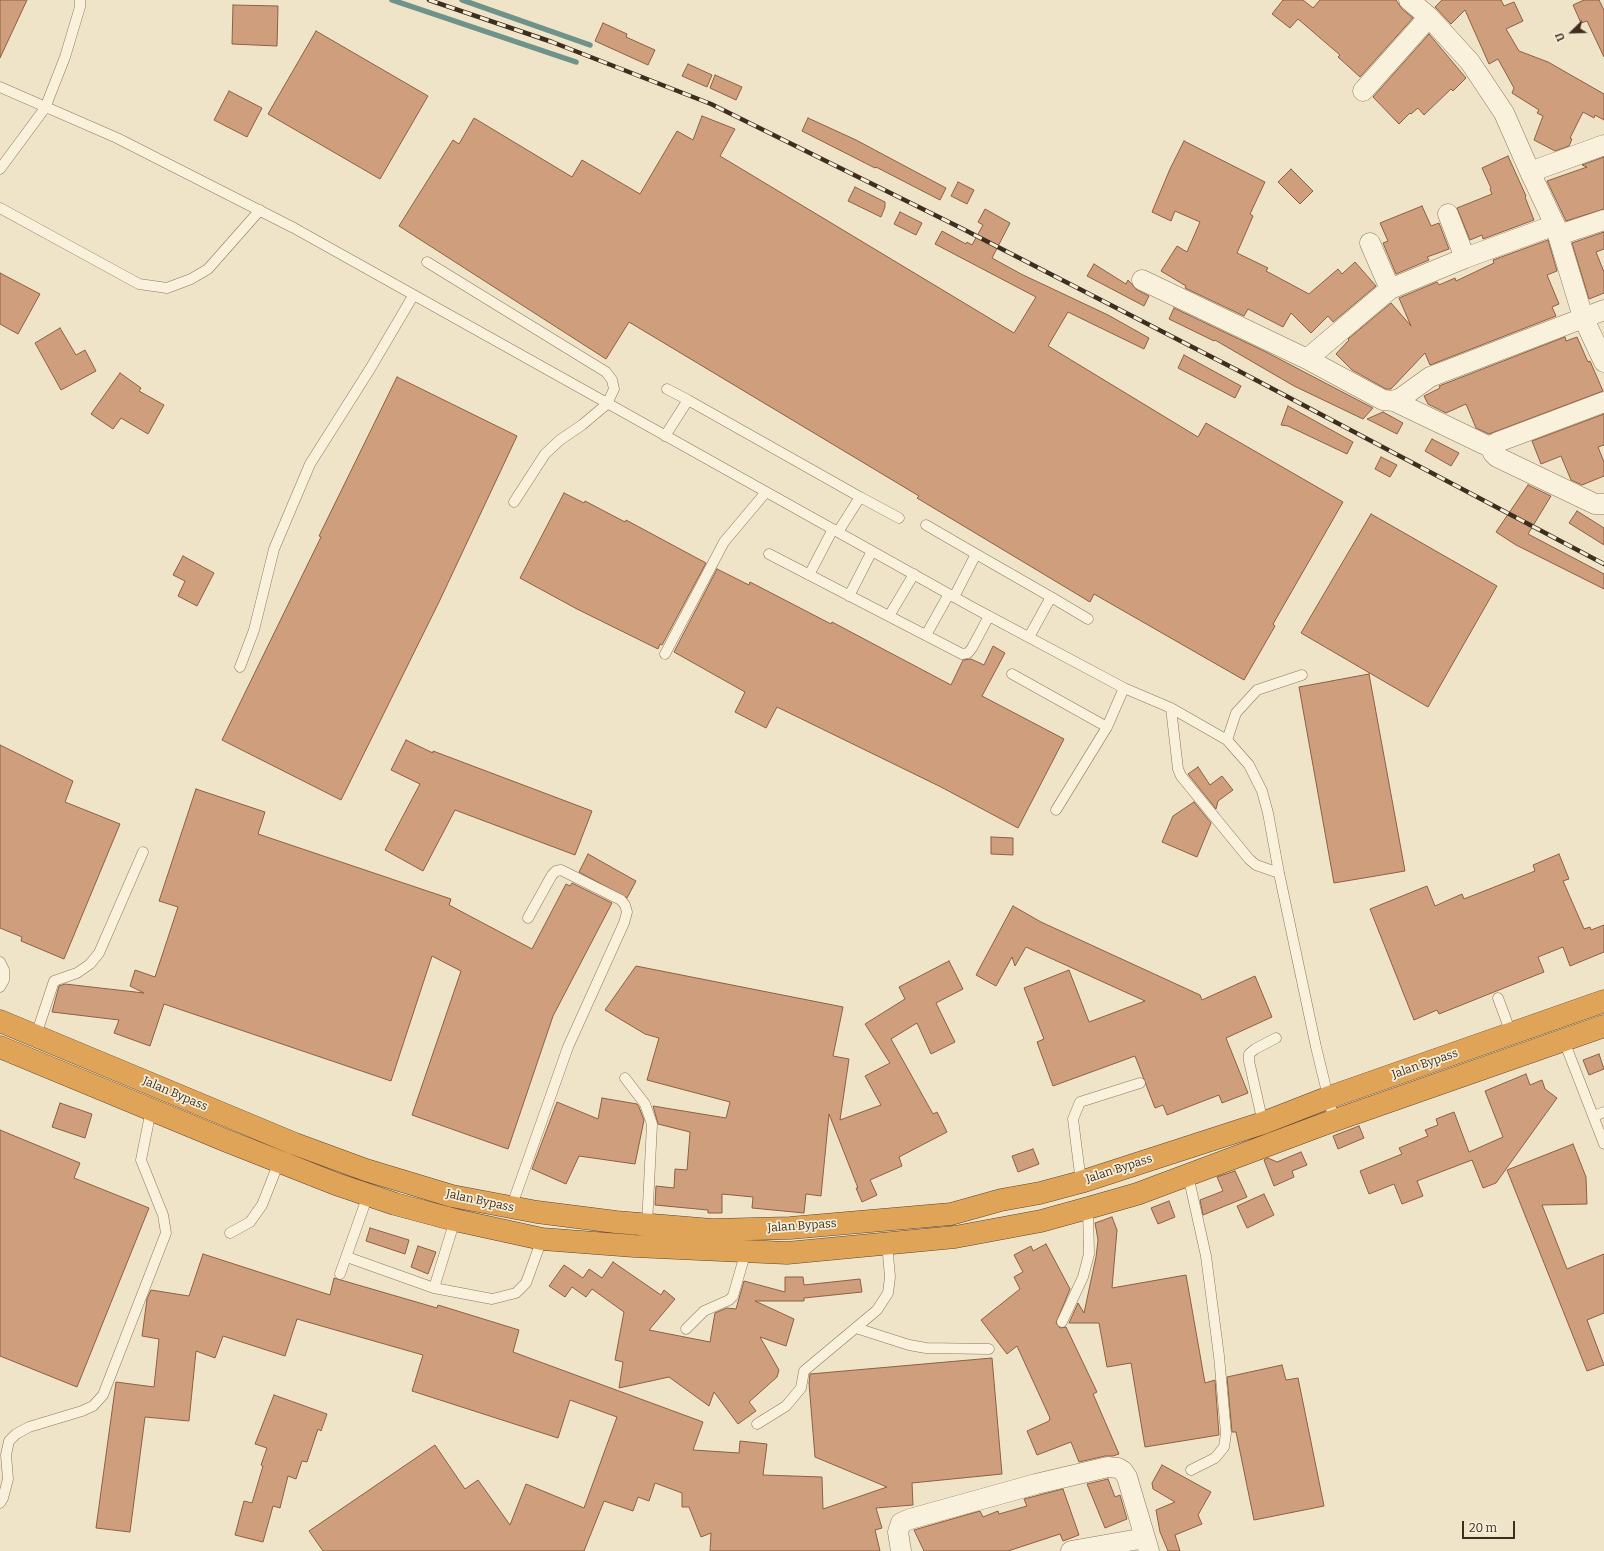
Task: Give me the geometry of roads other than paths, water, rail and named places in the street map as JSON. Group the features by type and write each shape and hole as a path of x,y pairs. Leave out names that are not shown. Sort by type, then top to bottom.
{"highway":[{"name":"Jalan Bypass","path":"0,1021 295,1144 366,1170 452,1196 511,1208 647,1225 712,1230 790,1228 951,1214 1081,1182 1263,1123 1327,1098 1604,1001"},
{"name":"Jalan Bypass","path":"0,1048 279,1162 395,1204 455,1220 542,1239 634,1246 787,1253 954,1237 1041,1221 1088,1208 1137,1194 1334,1121 1604,1026"}],"street":[{"path":"1409,0 1429,17 1470,62 1504,113 1557,230 1583,317 1604,362"},
{"path":"1363,91 1429,17"},
{"path":"1530,172 1604,145"},
{"path":"1448,214 1465,258"},
{"path":"1307,359 1390,289 1465,258 1557,230 1604,220"},
{"path":"1370,243 1390,289"},
{"path":"1142,280 1307,359 1388,402 1401,398 1430,377 1604,310"},
{"path":"1394,401 1492,448 1493,453 1497,457 1595,504 1604,504"},
{"path":"1492,448 1493,445 1498,442 1604,402"},
{"path":"901,1551 898,1532 901,1523 910,1519 1036,1484 1108,1467 1118,1468 1123,1471 1127,1477 1147,1544 1071,1551"}],"lane":[{"path":"0,169 45,108 65,57 80,7 80,0"},
{"path":"0,87 45,108 117,138 260,210 989,616 1124,688 1170,708 1227,740 1249,765 1262,791 1268,813 1279,873 1327,1098 1334,1121"},
{"path":"0,208 139,284 167,288 191,279 208,269 260,210"},
{"path":"427,262 606,372 612,380 614,389 607,404 582,425 560,440 545,454 514,502"},
{"path":"240,667 254,630 274,549 310,464 370,369 413,296"},
{"path":"667,389 899,518"},
{"path":"665,436 688,400"},
{"path":"665,654 724,542 766,492"},
{"path":"809,575 836,531 860,497"},
{"path":"926,525 1088,619"},
{"path":"850,596 872,551"},
{"path":"769,554 962,654 968,653 989,616"},
{"path":"926,635 976,554"},
{"path":"889,616 914,574"},
{"path":"1029,637 1050,597"},
{"path":"1012,674 1107,726"},
{"path":"1227,740 1236,713 1257,690 1302,675"},
{"path":"1056,810 1107,726 1124,688"},
{"path":"1170,708 1178,769 1181,776 1249,859 1256,865 1279,873"},
{"path":"36,1035 54,982 77,973 90,964 99,953 142,852"},
{"path":"511,1208 568,1047 624,923 627,912 625,905 621,900 561,870 552,874 528,918"},
{"path":"0,962 4,970 4,980 0,986"},
{"path":"1498,998 1511,1033"},
{"path":"1263,1123 1249,1061 1249,1054 1255,1049 1276,1038"},
{"path":"1564,1040 1599,1114 1604,1144"},
{"path":"625,1078 645,1104 652,1124 647,1225"},
{"path":"1081,1182 1073,1119 1080,1102 1140,1083"},
{"path":"0,1503 3,1498 8,1479 6,1455 9,1441 12,1437 29,1427 82,1411 93,1406 103,1395 166,1233 163,1214 156,1202 141,1160 151,1110"},
{"path":"230,1233 250,1222 262,1205 279,1162"},
{"path":"1188,1175 1206,1256 1219,1356 1226,1433 1224,1447 1215,1458 1191,1470"},
{"path":"340,1274 368,1195"},
{"path":"1062,1322 1083,1277 1089,1254 1088,1208"},
{"path":"434,1288 455,1220"},
{"path":"347,1257 434,1288 492,1299 516,1293 526,1283 542,1239"},
{"path":"757,1424 786,1406 801,1388 804,1371 877,1310 888,1293 890,1277 887,1243"},
{"path":"686,1329 704,1311 728,1300 733,1296 746,1251"},
{"path":"856,1328 909,1345 926,1348 989,1349"}],"waterway":[{"path":"392,0 576,62"},
{"path":"462,0 590,45"}],"railway":[{"path":"429,0 552,42 711,104 961,228 1237,370 1604,564"}]}
